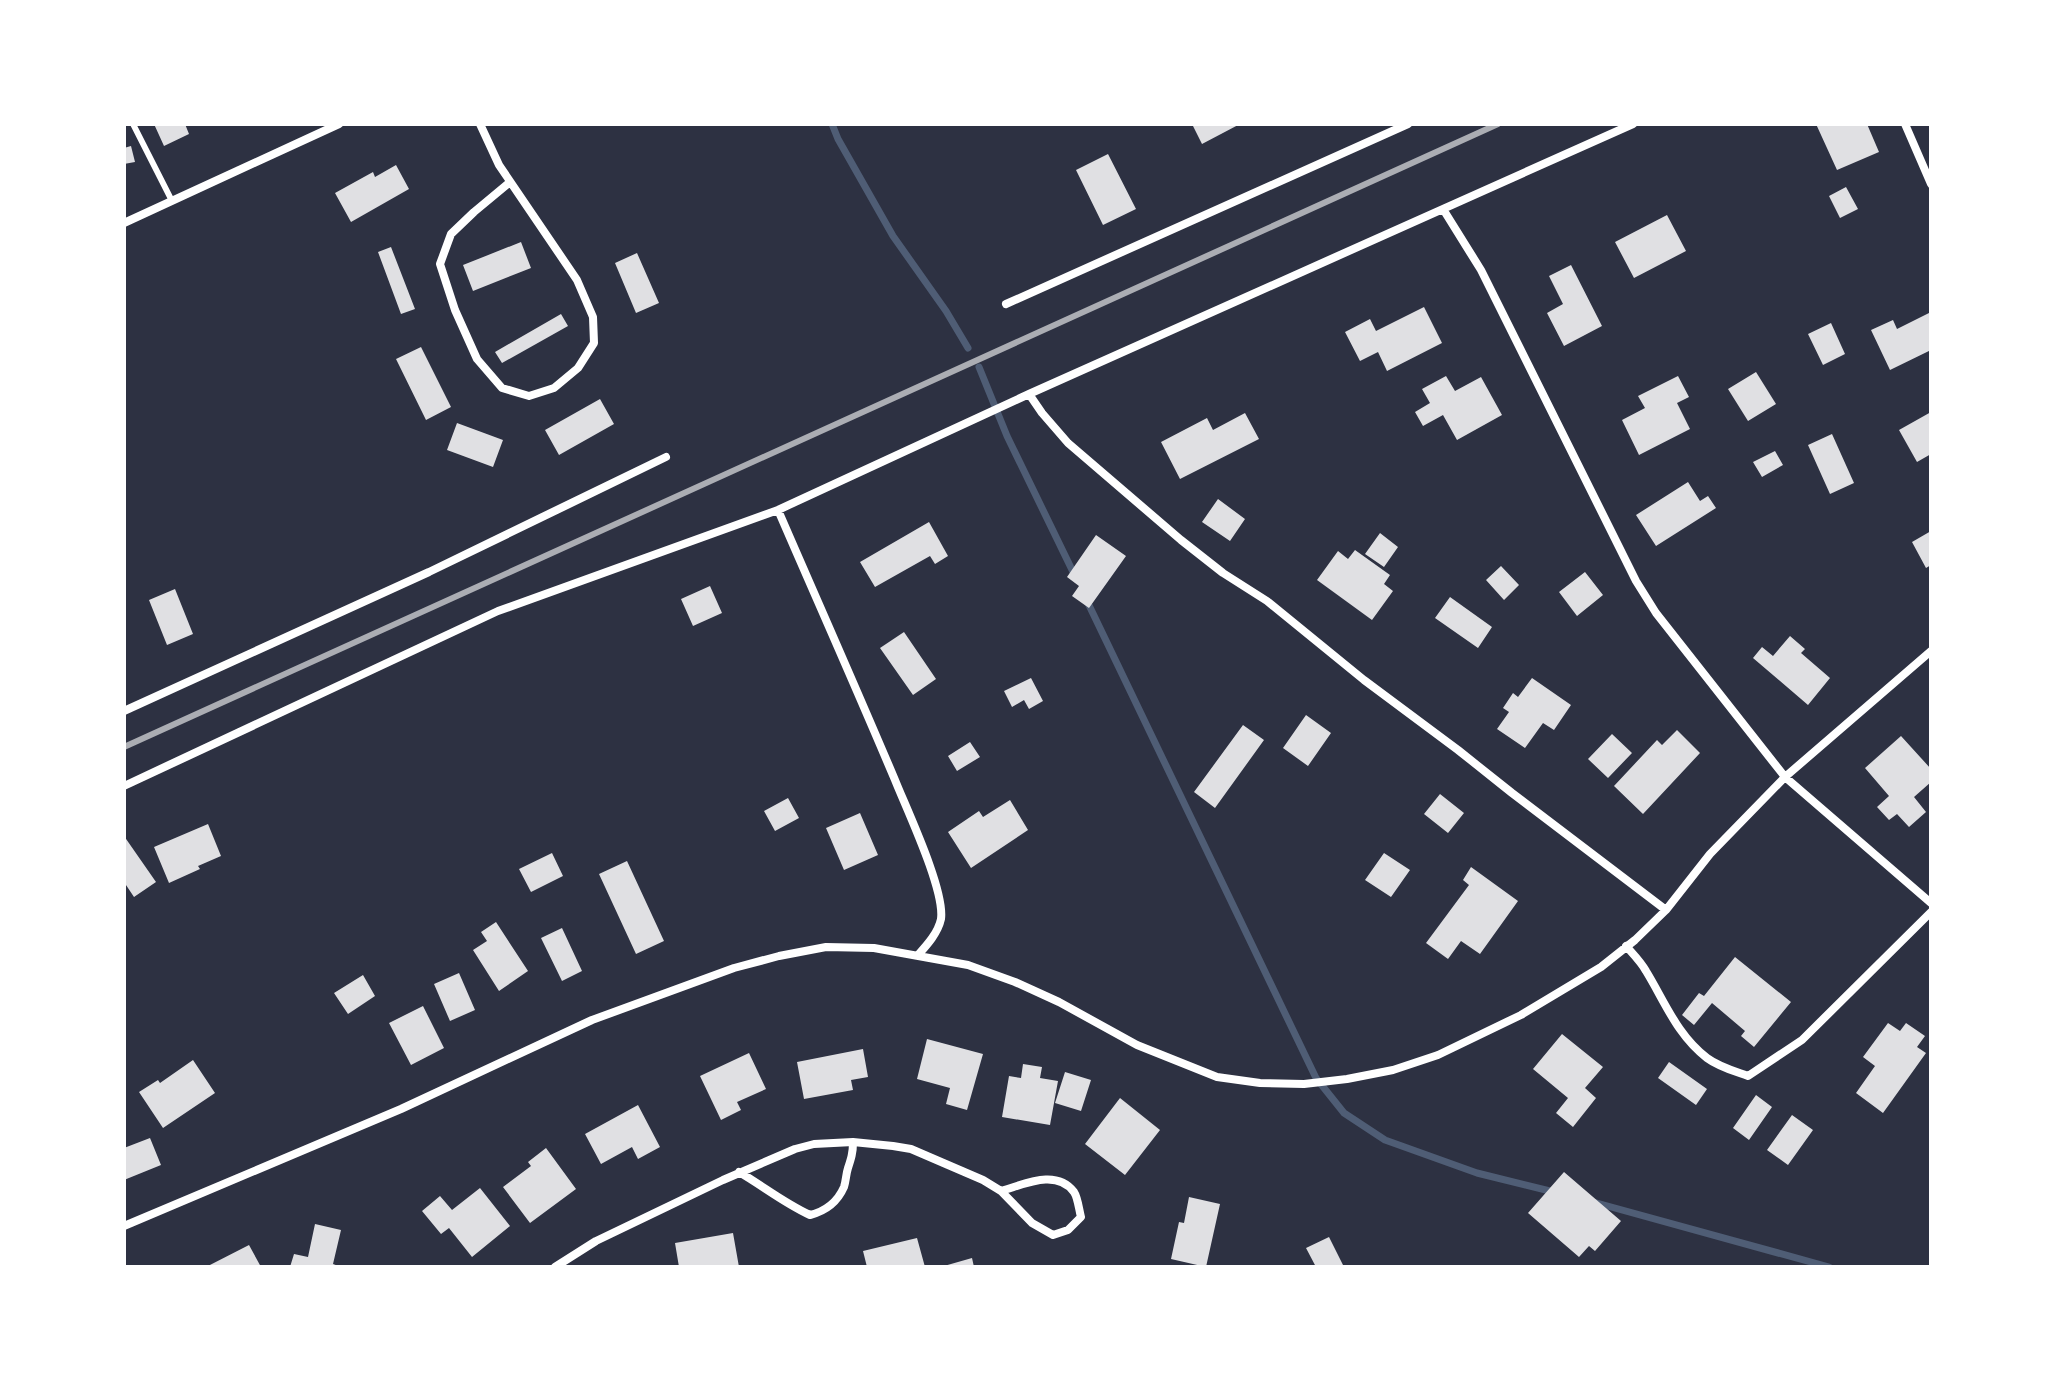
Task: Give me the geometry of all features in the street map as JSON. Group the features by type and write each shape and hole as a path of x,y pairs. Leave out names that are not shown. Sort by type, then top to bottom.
{"street":[{"path":"124,223 339,124"},
{"path":"480,124 499,165 577,280 593,317 594,343 578,368 554,388 529,396 502,388 477,359 455,310 440,264 451,234 510,182"},
{"path":"1006,304 1408,124"},
{"path":"124,786 498,611 778,510 1029,394 1633,124"},
{"path":"1905,124 1931,184"},
{"path":"1443,209 1481,270 1649,602 1785,777 1931,903"},
{"path":"1029,394 1068,443 1181,540 1223,573 1267,601 1364,680 1666,910"},
{"path":"124,711 429,572 666,457"},
{"path":"778,510 914,825 936,886 941,920 918,955"},
{"path":"124,1226 401,1109 592,1020 734,968 826,947 874,948 968,965 1015,982 1059,1002 1137,1045 1217,1077 1260,1083 1304,1084 1393,1070 1438,1055 1521,1015 1601,967 1666,910 1710,854 1785,777 1931,651"},
{"path":"1626,946 1645,969 1671,1019 1693,1045 1721,1067 1748,1076 1802,1040 1931,912"},
{"path":"739,1172 786,1204 810,1215 824,1211 845,1185 853,1157 853,1142"},
{"path":"555,1267 596,1241 739,1172 814,1144 853,1142 911,1149 966,1171 1001,1191 1032,1223 1053,1235 1068,1230 1081,1217 1075,1193 1064,1184 1047,1178 1001,1191"}],"lane":[{"path":"133,124 172,201"}],"building":[{"path":"154,124 185,124 189,134 164,146"},
{"path":"1192,124 1240,124 1202,144"},
{"path":"1816,124 1867,124 1879,152 1837,170"},
{"path":"131,146 135,162 124,164 124,148"},
{"path":"1108,154 1136,209 1103,225 1076,170"},
{"path":"396,165 409,189 351,222 335,193 373,172 375,177"},
{"path":"1846,187 1858,209 1840,218 1829,196"},
{"path":"1667,215 1686,251 1634,278 1615,242"},
{"path":"521,242 531,268 473,291 463,265"},
{"path":"391,247 415,309 401,314 378,252"},
{"path":"637,253 659,303 636,313 615,263"},
{"path":"1571,265 1602,326 1564,346 1547,313 1563,304 1549,276"},
{"path":"1424,307 1442,343 1387,371 1378,352 1360,361 1345,332 1370,319 1376,331"},
{"path":"1931,312 1931,350 1890,370 1871,330 1893,320 1897,329"},
{"path":"561,314 568,326 502,363 495,352"},
{"path":"1831,323 1845,354 1823,365 1808,334"},
{"path":"421,347 451,407 426,420 396,359"},
{"path":"1756,372 1776,404 1748,421 1728,389"},
{"path":"1446,376 1455,391 1481,377 1502,415 1457,440 1443,415 1423,426 1415,412 1430,403 1422,389"},
{"path":"1678,376 1689,397 1677,403 1690,429 1639,455 1622,420 1645,408 1638,396"},
{"path":"600,399 614,424 559,455 545,430"},
{"path":"1931,412 1931,454 1917,462 1899,430"},
{"path":"1245,413 1259,439 1180,479 1161,442 1207,418 1213,430"},
{"path":"457,423 503,440 493,467 447,450"},
{"path":"1832,434 1854,483 1830,494 1808,445"},
{"path":"1775,451 1783,465 1762,477 1753,462"},
{"path":"1688,482 1700,501 1708,496 1716,508 1656,546 1636,515"},
{"path":"1218,499 1245,519 1230,541 1202,522"},
{"path":"929,522 948,556 935,564 930,556 875,587 860,562"},
{"path":"1931,531 1931,565 1926,568 1912,542"},
{"path":"1380,533 1398,547 1384,567 1365,554"},
{"path":"1096,535 1126,556 1089,608 1072,596 1079,586 1067,577"},
{"path":"1355,550 1390,575 1384,584 1393,591 1372,620 1317,580 1338,551 1348,559"},
{"path":"1501,566 1519,585 1504,600 1486,580"},
{"path":"1585,572 1603,595 1577,616 1559,592"},
{"path":"710,586 722,613 693,626 681,599"},
{"path":"175,589 193,634 167,645 149,600"},
{"path":"1450,597 1492,627 1478,648 1435,618"},
{"path":"904,632 936,679 913,695 880,648"},
{"path":"1790,636 1805,649 1801,653 1830,678 1808,705 1753,658 1762,647 1773,656"},
{"path":"1031,678 1043,701 1029,709 1024,700 1012,707 1004,691"},
{"path":"1532,678 1571,705 1554,730 1543,723 1525,748 1497,729 1509,712 1503,708 1513,693 1518,697"},
{"path":"1306,715 1331,733 1308,766 1283,748"},
{"path":"1243,725 1264,740 1215,808 1194,792"},
{"path":"1677,730 1700,753 1643,814 1614,786 1657,740 1662,745"},
{"path":"1612,734 1632,753 1608,778 1588,759"},
{"path":"1901,736 1931,769 1931,782 1914,797 1926,812 1909,827 1897,814 1889,820 1877,807 1889,796 1865,768"},
{"path":"970,742 980,757 957,771 948,756"},
{"path":"1440,794 1464,813 1448,833 1424,814"},
{"path":"788,798 799,818 775,831 764,811"},
{"path":"1010,800 1028,830 971,868 948,832 979,811 983,817"},
{"path":"860,813 878,855 844,870 826,828"},
{"path":"208,824 221,856 169,883 154,847"},
{"path":"124,836 156,882 134,897 124,882"},
{"path":"552,853 563,876 531,892 519,869"},
{"path":"1384,853 1410,870 1391,897 1365,880"},
{"path":"627,861 664,941 636,954 599,874"},
{"path":"1471,867 1518,901 1480,954 1461,941 1448,959 1426,943 1469,885 1463,880"},
{"path":"496,922 528,971 499,991 473,950 487,941 481,932"},
{"path":"562,928 582,971 562,981 541,938"},
{"path":"1735,957 1791,1002 1754,1047 1741,1036 1745,1031 1712,1003 1694,1025 1682,1015 1699,993 1704,996"},
{"path":"459,973 475,1010 450,1021 434,984"},
{"path":"363,975 375,996 348,1014 334,993"},
{"path":"423,1006 444,1048 411,1065 389,1023"},
{"path":"1888,1023 1900,1031 1906,1023 1925,1036 1917,1047 1926,1053 1883,1113 1856,1093 1875,1066 1863,1057"},
{"path":"1562,1034 1603,1067 1585,1088 1596,1098 1573,1127 1556,1113 1568,1098 1533,1069"},
{"path":"927,1039 983,1054 967,1110 946,1104 950,1088 917,1079"},
{"path":"863,1049 868,1077 851,1080 853,1090 804,1099 797,1062"},
{"path":"749,1053 766,1089 737,1102 741,1110 721,1120 700,1076"},
{"path":"193,1060 215,1093 163,1128 139,1092 158,1080 160,1083"},
{"path":"1669,1062 1707,1089 1696,1105 1658,1078"},
{"path":"1023,1064 1042,1067 1040,1078 1058,1081 1050,1125 1002,1117 1009,1076 1021,1078"},
{"path":"1065,1072 1091,1080 1081,1111 1055,1103"},
{"path":"1756,1095 1772,1107 1749,1140 1733,1128"},
{"path":"1120,1098 1160,1130 1125,1175 1085,1144"},
{"path":"638,1105 660,1147 638,1159 632,1147 601,1164 585,1134"},
{"path":"1792,1115 1813,1130 1788,1165 1767,1150"},
{"path":"150,1138 161,1165 124,1180 124,1148"},
{"path":"546,1148 576,1189 530,1223 503,1187 531,1166 528,1162"},
{"path":"1564,1172 1621,1221 1595,1251 1589,1246 1579,1257 1528,1213"},
{"path":"480,1188 510,1226 472,1257 449,1228 441,1234 422,1211 440,1196 452,1210"},
{"path":"1189,1197 1220,1204 1206,1267 1171,1259 1179,1222 1184,1223"},
{"path":"315,1224 341,1230 333,1264 341,1267 290,1267 294,1254 308,1257"},
{"path":"733,1233 739,1267 679,1267 675,1243"},
{"path":"1329,1237 1344,1267 1316,1267 1306,1248"},
{"path":"917,1238 925,1267 867,1267 863,1251"},
{"path":"249,1245 261,1267 206,1267"},
{"path":"972,1258 974,1267 944,1267 944,1266"}],"waterway":[{"path":"832,124 893,236 968,348"},
{"path":"979,367 1007,436 1075,576"},
{"path":"1087,601 1316,1078 1344,1113 1385,1140 1477,1173 1554,1192"},
{"path":"1593,1202 1829,1267"}],"railway":[{"path":"124,747 1498,124"}]}
